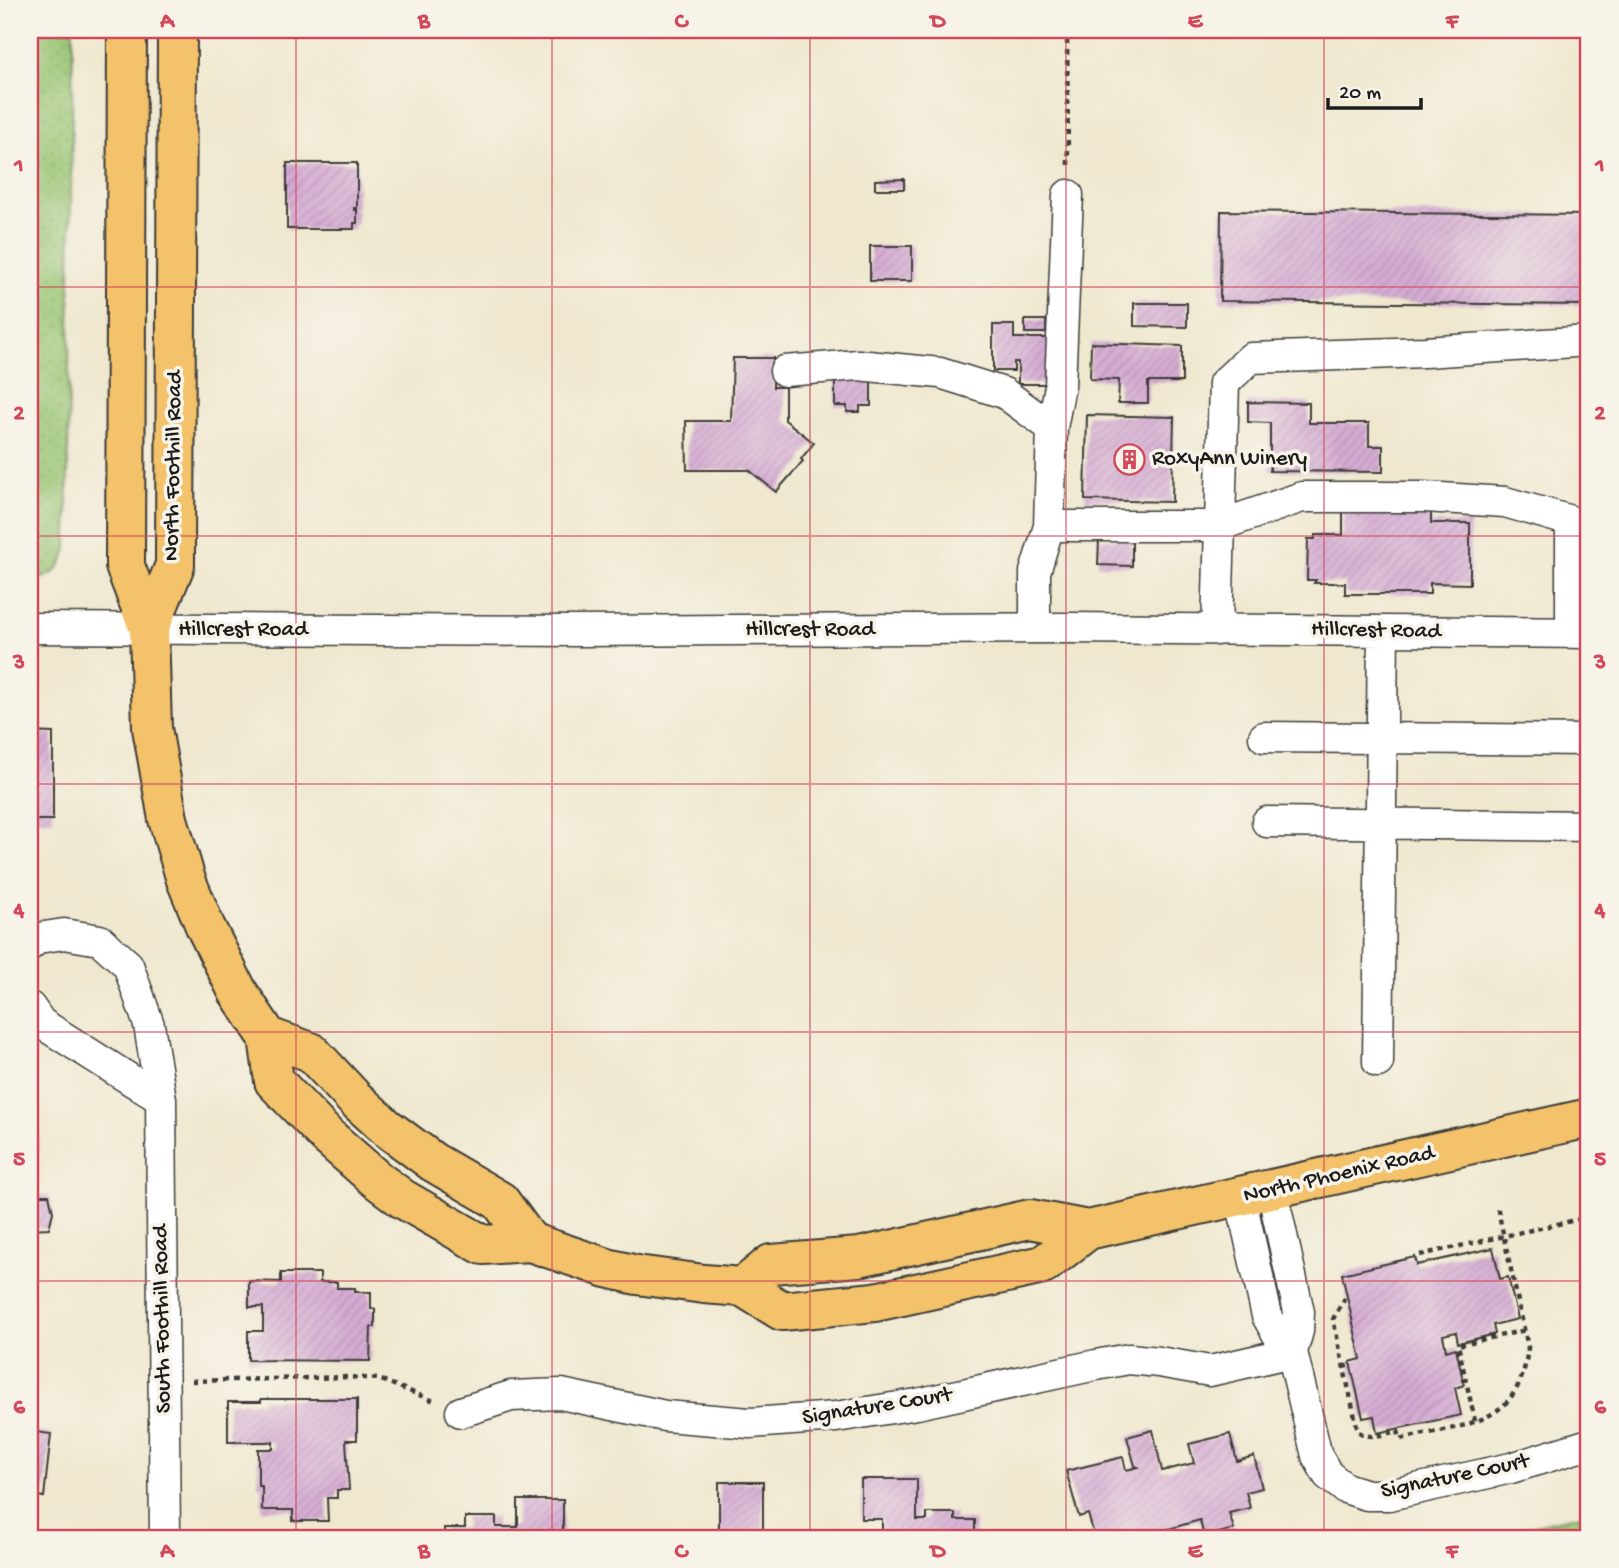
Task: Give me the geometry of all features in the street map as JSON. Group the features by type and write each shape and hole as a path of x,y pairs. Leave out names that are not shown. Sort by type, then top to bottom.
{"main road":[{"name":"North Foothill Road","path":"127,30 125,566 149,629"},
{"name":"North Foothill Road","path":"149,629 175,565 177,30"},
{"name":"North Phoenix Road","path":"149,629 152,729 163,799 176,849 205,926 239,992 268,1037 274,1080 304,1115 376,1179 435,1219 483,1245 530,1242 607,1268 637,1275 743,1287 782,1311 875,1302 1042,1265 1088,1230 1589,1118"}],"street":[{"path":"1035,628 1035,572 1049,526 1052,428 1060,386 1068,195"},
{"path":"1217,630 1224,383 1251,358 1425,352 1589,341"},
{"path":"785,371 858,365 940,373 1004,393 1052,428"},
{"path":"1049,526 1219,526 1302,497 1425,496 1505,502 1580,523 1580,633"},
{"name":"Hillcrest Road","path":"30,628 593,631 1035,628 1580,633"},
{"path":"1378,1062 1383,631"},
{"path":"1264,737 1589,740"},
{"path":"1267,822 1589,826"},
{"name":"South Foothill Road","path":"30,945 37,938 64,934 100,940 128,965 149,1025 161,1099 165,1538"},
{"path":"30,1007 41,1023 161,1099"},
{"name":"Signature Court","path":"1256,1193 1267,1315 1292,1352 1317,1456 1328,1475 1345,1488 1367,1495 1390,1495 1498,1471 1589,1444"},
{"name":"Signature Court","path":"461,1412 511,1396 561,1394 665,1416 750,1423 836,1417 917,1404 1129,1359 1210,1371 1292,1352"}],"path":[{"path":"1067,30 1068,195"},
{"path":"1345,1298 1333,1319 1358,1431 1363,1436 1370,1437 1398,1430 1400,1439 1491,1416 1505,1405 1517,1390 1526,1368 1528,1347 1497,1206"},
{"path":"1420,1255 1589,1217"},
{"path":"1475,1421 1458,1345 1526,1330"},
{"path":"1343,1367 1351,1365"},
{"path":"164,1381 349,1377 380,1379 461,1412"}],"green space":[{"path":"30,30 73,30 67,550 58,569 30,581"},
{"path":"1589,1513 1589,1538 1475,1538"}],"building":[{"path":"287,163 357,163 357,208 354,210 357,210 357,223 354,223 354,229 287,229"},
{"path":"904,179 904,189 875,189 875,180"},
{"path":"1221,211 1589,215 1589,305 1220,301"},
{"path":"870,246 912,246 912,281 870,281"},
{"path":"1134,303 1187,303 1187,327 1134,326"},
{"path":"1025,320 1046,320 1046,333 1025,333"},
{"path":"993,325 1014,325 1014,338 1051,338 1051,384 1018,384 1018,362 1014,362 1014,371 993,371"},
{"path":"1091,343 1182,346 1182,382 1148,382 1148,403 1118,403 1119,380 1090,379"},
{"path":"733,358 773,358 773,387 785,387 785,420 814,443 801,459 803,461 776,492 749,470 687,470 686,421 731,421"},
{"path":"835,376 871,376 871,406 860,406 860,412 847,412 847,406 835,406"},
{"path":"1248,402 1309,403 1309,423 1369,423 1369,446 1383,446 1383,472 1270,471 1270,423 1248,422"},
{"name":"RoxyAnn Winery","path":"1087,415 1174,417 1172,502 1085,500"},
{"path":"1343,510 1431,510 1431,523 1470,523 1470,584 1430,583 1430,594 1345,594 1345,583 1314,583 1316,580 1307,580 1308,539 1315,539 1315,535 1343,535"},
{"path":"1099,539 1132,539 1132,566 1098,565"},
{"path":"30,732 53,733 53,820 30,820"},
{"path":"30,1125 38,1126 39,1195 49,1195 53,1212 49,1228 30,1229"},
{"path":"1493,1248 1500,1279 1508,1277 1518,1319 1493,1325 1495,1334 1458,1343 1456,1332 1443,1335 1446,1351 1456,1348 1464,1385 1455,1388 1461,1415 1377,1433 1374,1416 1363,1418 1350,1362 1361,1359 1342,1274 1415,1257 1417,1265"},
{"path":"281,1273 320,1273 320,1282 337,1282 337,1288 355,1288 355,1292 371,1292 375,1327 371,1327 370,1361 248,1360 248,1331 263,1331 263,1307 249,1307 249,1281 281,1282"},
{"path":"261,1399 357,1399 357,1440 346,1440 349,1490 337,1490 337,1498 327,1498 328,1521 293,1521 293,1510 262,1510 262,1486 258,1486 258,1449 273,1449 273,1442 228,1442 228,1402 261,1402"},
{"path":"1153,1430 1162,1471 1194,1463 1189,1444 1230,1434 1237,1461 1254,1456 1262,1488 1246,1492 1250,1508 1229,1513 1234,1529 1204,1537 1200,1520 1165,1530 1167,1538 1095,1538 1088,1514 1079,1517 1066,1471 1123,1457 1126,1470 1138,1467 1135,1466 1127,1437"},
{"path":"30,1431 51,1434 44,1497 30,1495"},
{"path":"861,1479 917,1479 917,1520 927,1520 927,1513 955,1513 955,1520 975,1520 975,1538 882,1538 882,1519 861,1519"},
{"path":"719,1482 763,1482 763,1538 719,1538"},
{"path":"518,1500 563,1500 563,1538 444,1538 444,1528 465,1528 465,1517 496,1517 496,1527 518,1527"}],"place":[{"name":"RoxyAnn Winery","path":"1129,459"}]}
